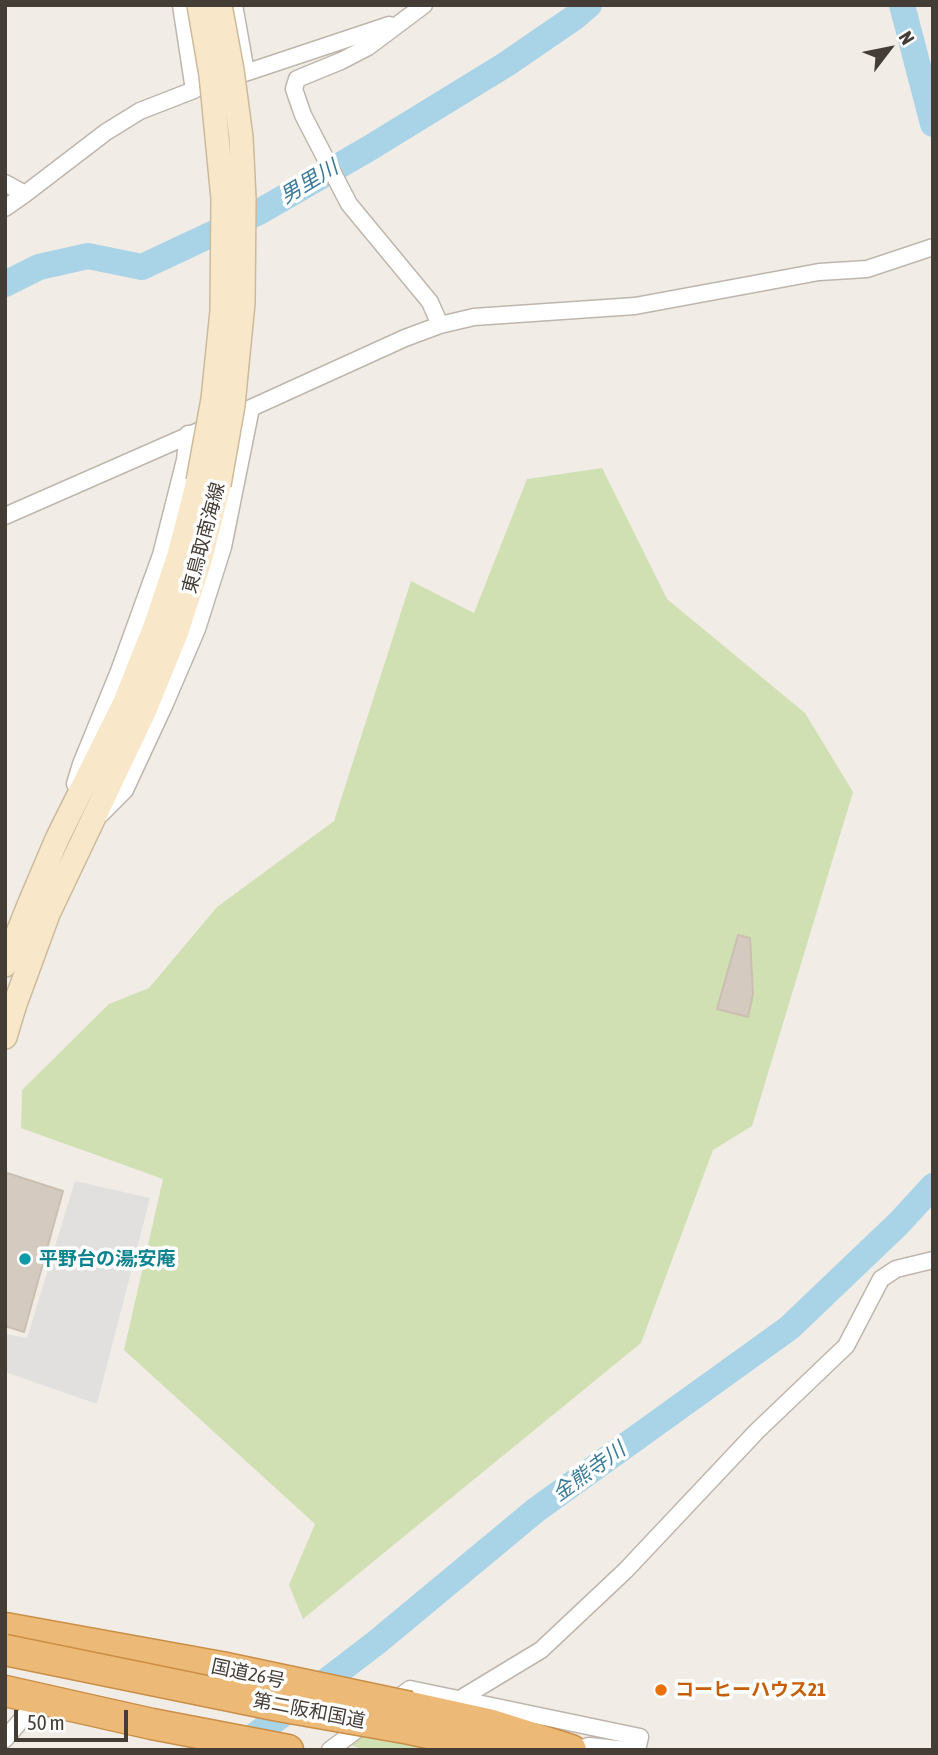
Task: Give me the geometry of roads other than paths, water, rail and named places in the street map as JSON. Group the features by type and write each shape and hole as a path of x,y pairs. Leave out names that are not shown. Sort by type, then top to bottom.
{"highway":[{"name":"国道26号","path":"5,1628 221,1667 410,1718 492,1725 572,1750"},
{"name":"第二阪和国道","path":"5,1650 279,1706 410,1718 500,1749"},
{"path":"5,1691 152,1724 288,1750"}],"main road":[{"name":"東鳥取南海線","path":"5,1037 48,914 145,710 176,634 200,561 222,311 223,199 211,75 199,5"},
{"name":"東鳥取南海線","path":"5,965 57,839 125,702 208,483 233,405 243,303 244,199 241,137 220,5"}],"street":[{"path":"181,5 194,90"},
{"path":"234,5 246,72"},
{"path":"424,5 368,47 297,79 294,89 303,115 349,204 430,302 440,324"},
{"path":"5,208 106,131 140,111 246,72 401,21"},
{"path":"5,183 25,194"},
{"path":"5,516 440,324 474,317 635,306 819,272 867,270 933,247"},
{"path":"88,827 125,790 197,629 223,547 251,408"},
{"path":"57,839 81,764 119,671 161,555 185,460 188,434"},
{"path":"460,1699 541,1650 626,1570 757,1431 846,1346 881,1279 896,1269 933,1260"},
{"path":"330,1750 410,1689 640,1737 637,1750"},
{"path":"5,1739 40,1698"},
{"path":"572,1750 589,1746 627,1750"}],"waterway":[{"name":"男里川","path":"5,284 39,267 88,256 142,267 259,212 505,65 589,5"},
{"name":"金熊寺川","path":"902,5 933,124"},
{"name":"金熊寺川","path":"236,1750 377,1642 536,1510 789,1328 898,1224 933,1186"}],"place":[{"name":"平野台の湯;安庵","path":"25,1259"},
{"name":"コーヒーハウス21","path":"661,1690"}]}
